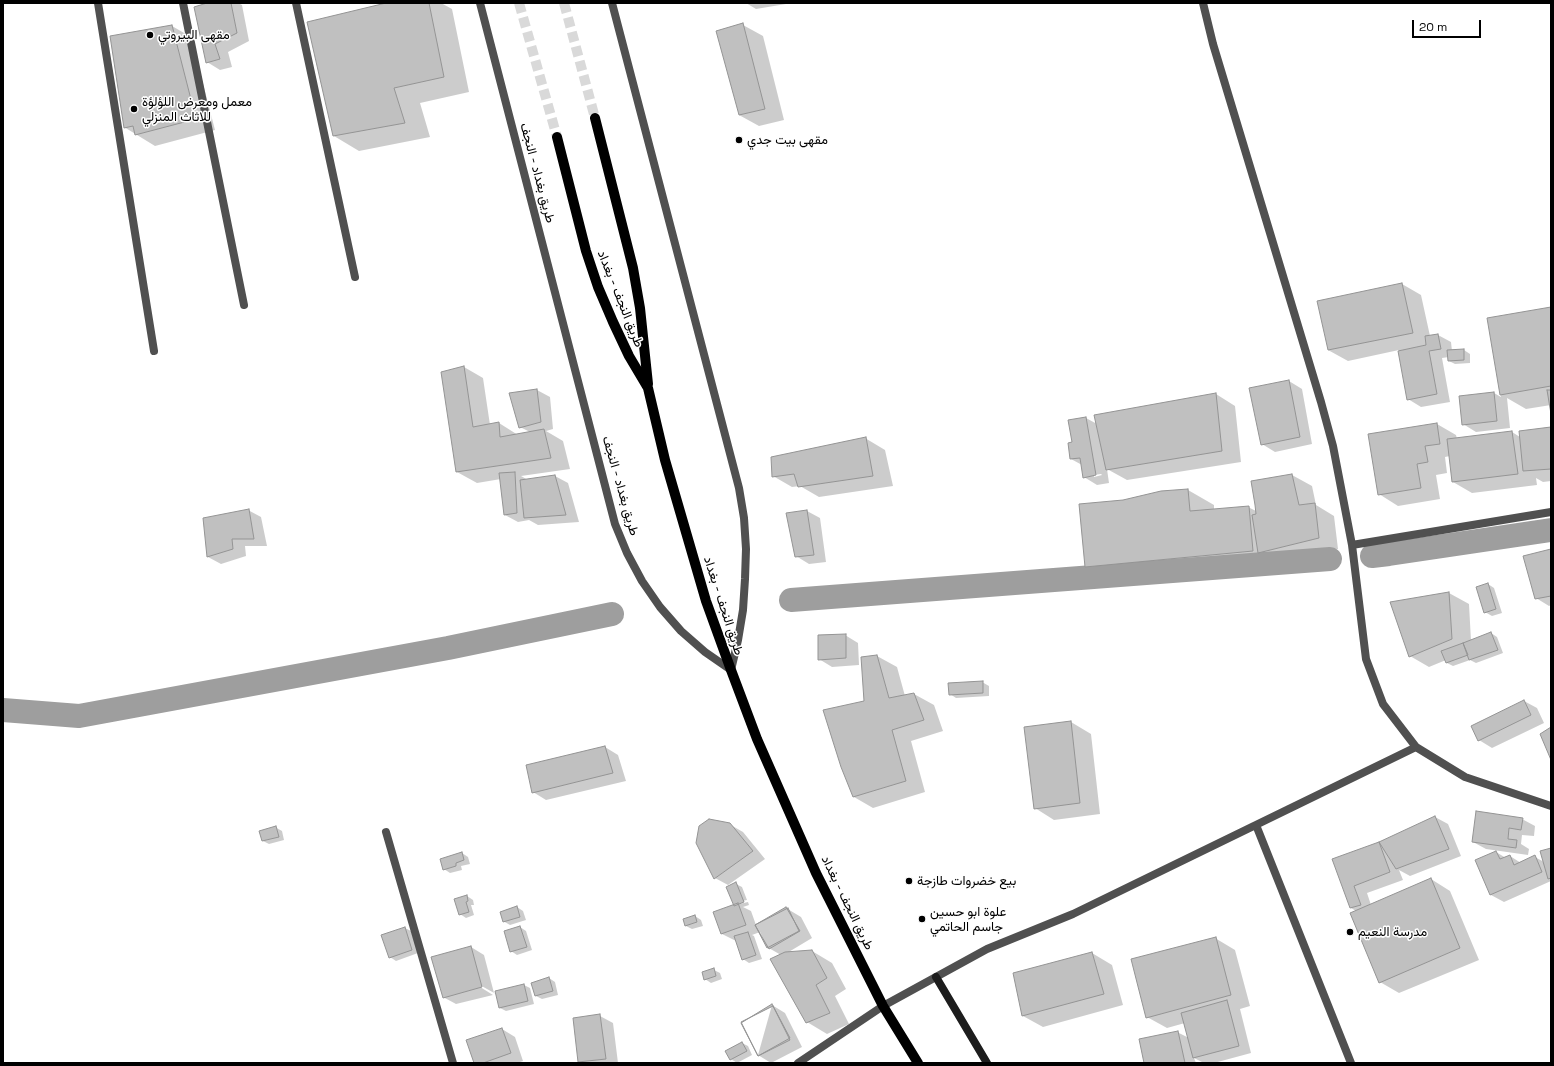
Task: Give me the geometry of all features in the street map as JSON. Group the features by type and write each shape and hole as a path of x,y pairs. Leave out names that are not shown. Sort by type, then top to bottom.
{"main road":[{"path":"595,118 633,268 640,308 648,388"},
{"name":"طريق النجف - بغداد","path":"557,137 586,251 598,287 629,356 648,388 665,460 685,531 706,601 730,670 757,739 816,873 883,1006 918,1063"}],"street":[{"path":"98,3 154,351"},
{"path":"183,3 244,305"},
{"path":"296,3 356,277"},
{"name":"طريق بغداد - النجف","path":"480,3 615,524 627,553 642,581 660,607 681,631 705,652 730,670"},
{"path":"612,3 739,488 745,534 745,580 743,610 738,640 730,670"},
{"path":"1203,3 1322,402 1333,446 1352,545 1366,659 1383,704 1416,747 1465,777 1551,806"},
{"path":"1352,545 1551,512"},
{"path":"798,1063 883,1006 987,949 1072,914 1416,747"},
{"path":"1256,825 1351,1063"},
{"path":"386,832 453,1063"},
{"path":"936,977 987,1063"}],"building":[{"path":"207,3 231,3 237,33 215,44 220,59 206,63 194,7"},
{"path":"386,3 429,3 444,77 394,88 405,123 333,136 307,22"},
{"path":"743,23 765,109 739,115 716,31"},
{"path":"172,25 196,119 135,135 133,126 124,128 110,36"},
{"path":"1402,283 1413,333 1328,350 1317,301"},
{"path":"1551,307 1551,386 1500,395 1487,318"},
{"path":"1438,334 1441,349 1429,351 1437,394 1407,400 1398,351 1426,345 1425,336"},
{"path":"1464,349 1464,360 1448,361 1447,350"},
{"path":"464,366 473,427 499,422 500,437 544,429 551,458 456,472 441,372"},
{"path":"1289,380 1300,437 1261,445 1249,388"},
{"path":"537,389 541,422 519,428 509,393"},
{"path":"1547,390 1551,390 1551,414"},
{"path":"1494,392 1497,421 1462,425 1459,396"},
{"path":"1216,393 1222,451 1106,470 1094,415"},
{"path":"1086,417 1096,475 1083,478 1080,458 1070,459 1068,443 1072,442 1068,420"},
{"path":"1437,423 1440,444 1425,446 1428,462 1417,464 1421,488 1378,495 1368,434"},
{"path":"1551,427 1551,469 1523,471 1519,431"},
{"path":"1512,431 1518,474 1452,482 1447,439"},
{"path":"866,437 873,476 798,487 794,474 772,477 771,457"},
{"path":"515,472 517,513 504,515 499,473"},
{"path":"1292,474 1299,505 1315,503 1319,538 1258,553 1252,515 1256,514 1251,481"},
{"path":"555,475 566,515 524,518 520,480"},
{"path":"1188,489 1190,511 1249,506 1253,551 1085,567 1079,504 1123,500 1161,491"},
{"path":"249,509 254,539 232,539 233,549 207,557 203,518"},
{"path":"807,510 814,555 795,557 786,513"},
{"path":"1551,549 1551,596 1535,599 1523,556"},
{"path":"1488,583 1496,609 1484,613 1476,587"},
{"path":"1449,592 1452,639 1409,657 1390,602"},
{"path":"1491,632 1498,650 1469,660 1463,643"},
{"path":"846,634 846,658 818,660 818,635"},
{"path":"1463,643 1468,655 1446,663 1441,651"},
{"path":"877,655 889,698 914,693 924,720 892,730 906,781 853,797 841,767 823,710 864,701 861,657"},
{"path":"983,681 983,693 949,695 948,683"},
{"path":"1524,700 1531,715 1478,741 1471,726"},
{"path":"1071,721 1080,803 1034,809 1024,727"},
{"path":"1551,727 1551,760 1540,734"},
{"path":"605,746 613,773 532,793 526,765"},
{"path":"1476,811 1523,818 1521,830 1509,828 1508,839 1517,840 1516,848 1472,842"},
{"path":"1435,816 1449,849 1396,869 1379,842"},
{"path":"709,819 730,823 753,851 714,879 696,843 699,826"},
{"path":"276,826 279,837 262,841 259,831"},
{"path":"1379,842 1390,872 1354,886 1361,905 1350,908 1332,859"},
{"path":"1551,848 1551,878 1548,879 1540,851"},
{"path":"1496,851 1500,859 1510,855 1514,865 1535,855 1542,872 1490,895 1475,860"},
{"path":"462,852 464,860 456,863 456,866 443,870 440,859"},
{"path":"1431,878 1460,948 1379,983 1350,913"},
{"path":"736,882 744,902 734,906 726,887"},
{"path":"467,895 468,901 466,902 469,912 459,915 454,899"},
{"path":"738,903 746,925 721,934 713,912"},
{"path":"517,906 520,917 503,922 500,912"},
{"path":"786,907 800,931 769,949 755,925"},
{"path":"788,908 799,931 767,948 755,925"},
{"path":"695,915 697,922 685,926 683,919"},
{"path":"520,926 527,947 510,952 504,931"},
{"path":"405,927 412,950 389,958 381,935"},
{"path":"748,932 756,955 742,960 734,936"},
{"path":"1216,937 1231,995 1146,1018 1131,959"},
{"path":"471,946 482,987 443,998 431,957"},
{"path":"812,950 827,978 816,985 830,1013 806,1023 770,959 785,952"},
{"path":"1092,952 1104,994 1022,1016 1013,973"},
{"path":"714,968 716,976 704,980 702,972"},
{"path":"549,977 553,991 535,996 531,983"},
{"path":"524,984 528,1001 499,1008 495,991"},
{"path":"1227,1000 1239,1046 1193,1058 1181,1013"},
{"path":"772,1004 790,1038 758,1056 741,1023"},
{"path":"773,1006 790,1040 758,1056 741,1022"},
{"path":"600,1014 606,1059 578,1062 573,1018"},
{"path":"502,1028 511,1053 483,1063 474,1063 466,1040"},
{"path":"1178,1031 1185,1063 1144,1063 1139,1039"},
{"path":"742,1042 747,1051 730,1060 725,1051"}],"waterway":[{"path":"1372,556 1551,530"},
{"path":"791,600 1330,559"},
{"path":"3,710 79,716 448,648 612,614"}],"tunnel":[{"path":"519,3 557,137"},
{"path":"564,3 595,118"}],"place":[{"name":"مقهى البيروتي","path":"150,35"},
{"name":"معمل ومعرض اللؤلؤة للاثاث المنزلي","path":"134,109"},
{"name":"مقهى بيت جدي","path":"739,140"},
{"name":"بيع خضروات طازجة","path":"909,881"},
{"name":"علوة ابو حسين جاسم الحاتمي","path":"922,919"},
{"name":"مدرسة النعيم","path":"1350,932"}]}
